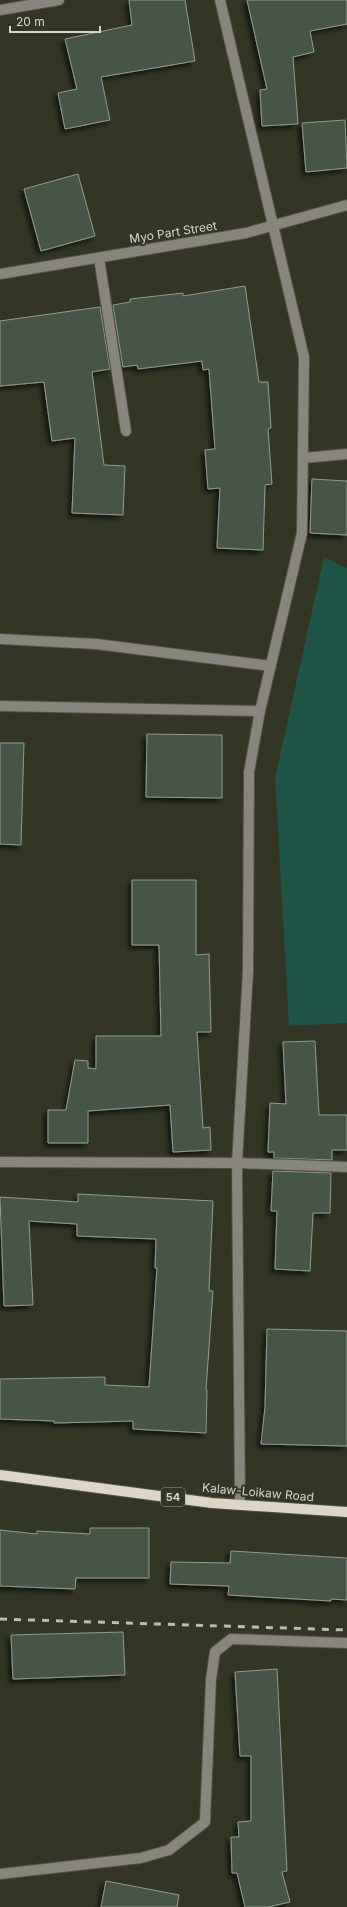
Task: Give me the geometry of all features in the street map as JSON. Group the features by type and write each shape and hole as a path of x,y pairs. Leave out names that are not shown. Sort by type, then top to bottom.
{"main road":[{"name":"Kalaw-Loikaw Road","path":"0,1475 212,1503 347,1512"}],"street":[{"path":"0,10 59,0"},
{"path":"220,0 304,356 302,533 260,711 249,772 248,971 237,1163 240,1504"},
{"name":"Myo Part Street","path":"0,274 246,233 347,205"},
{"path":"99,258 126,431"},
{"path":"302,458 347,454"},
{"path":"0,639 96,644 271,666"},
{"path":"0,706 260,711"},
{"path":"0,1162 237,1163 347,1167"},
{"path":"0,1874 141,1858 169,1850 205,1822 211,1679 215,1652 231,1639 347,1643"}],"water":[{"path":"324,557 347,568 347,1023 289,1026 275,778"}],"building":[{"path":"129,0 185,0 195,61 101,77 110,120 65,129 58,93 77,89 65,39 132,25"},
{"path":"247,0 347,0 347,24 310,31 314,52 293,57 298,124 262,126 260,90 267,89"},
{"path":"345,120 347,168 306,172 302,123"},
{"path":"78,174 95,236 41,251 24,189"},
{"path":"245,286 259,382 268,382 271,428 268,429 272,484 265,485 263,550 217,548 220,488 208,489 205,450 215,449 209,369 203,370 202,361 138,369 137,365 123,367 113,305 130,302 130,299 183,293 183,296"},
{"path":"100,307 110,369 92,372 104,465 125,466 123,515 72,513 75,438 52,441 44,382 0,386 0,321"},
{"path":"312,479 347,481 347,535 310,533"},
{"path":"147,734 222,735 222,798 146,797"},
{"path":"0,743 24,743 21,845 0,844"},
{"path":"132,880 196,880 196,955 209,954 211,1032 197,1032 203,1128 210,1127 211,1150 173,1152 170,1105 88,1111 88,1143 48,1143 48,1110 66,1110 75,1060 88,1061 88,1068 96,1069 96,1036 161,1036 159,945 132,945"},
{"path":"315,1041 319,1115 347,1115 347,1150 332,1150 332,1160 274,1158 274,1152 268,1152 270,1103 286,1104 283,1042"},
{"path":"273,1171 331,1173 330,1213 313,1213 310,1271 275,1269 277,1211 271,1211"},
{"path":"78,1194 213,1201 209,1291 213,1291 206,1390 206,1433 133,1429 133,1421 54,1423 54,1421 0,1419 0,1379 105,1377 105,1385 149,1387 157,1268 155,1268 156,1239 77,1236 77,1224 29,1221 33,1305 4,1306 0,1197 78,1202"},
{"path":"267,1329 347,1331 347,1446 261,1444 265,1407"},
{"path":"90,1528 149,1528 149,1578 76,1578 75,1589 0,1586 0,1530 37,1534 37,1531 90,1534"},
{"path":"231,1551 347,1558 347,1600 331,1599 331,1601 228,1595 229,1586 170,1584 171,1562 230,1563"},
{"path":"123,1632 125,1675 13,1679 11,1635"},
{"path":"277,1669 287,1871 282,1872 290,1902 268,1907 245,1907 237,1873 232,1873 231,1837 239,1837 238,1822 251,1821 251,1756 240,1756 235,1672"},
{"path":"106,1881 179,1895 177,1907 101,1907"}],"railway":[{"path":"0,1619 347,1630"}]}
